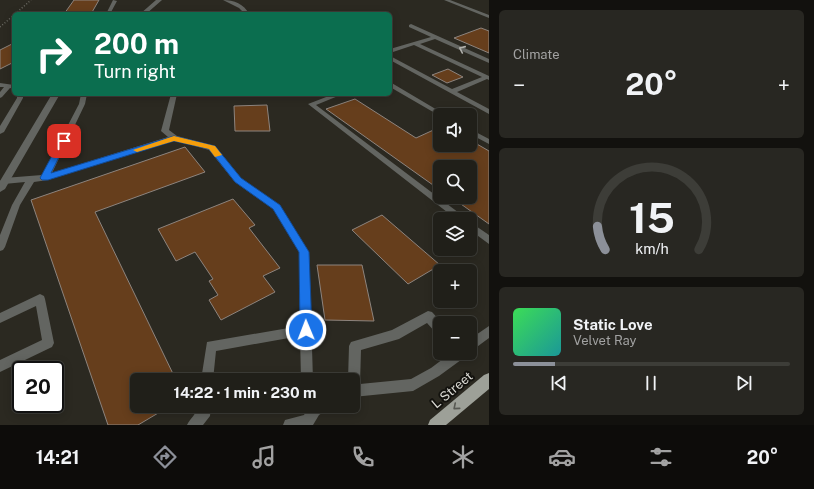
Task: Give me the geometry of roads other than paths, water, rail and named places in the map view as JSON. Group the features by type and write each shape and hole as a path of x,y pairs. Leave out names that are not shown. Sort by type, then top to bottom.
{"main road":[{"name":"L Street","path":"435,425 489,380"}],"street":[{"path":"145,12 160,0"},
{"path":"2,185 55,96"}],"lane":[{"path":"225,0 232,2 246,12"},
{"path":"446,0 489,17"},
{"path":"109,12 114,1"},
{"path":"412,26 489,60"},
{"path":"392,50 436,37"},
{"path":"414,43 488,78"},
{"path":"392,59 489,112"},
{"path":"452,92 488,78"},
{"path":"0,85 11,86"},
{"path":"392,85 433,110"},
{"path":"0,96 11,86"},
{"path":"0,132 20,96"},
{"path":"45,178 82,104 84,96"},
{"path":"174,96 165,131 174,138 212,148 238,180 276,207 304,252 307,373"},
{"path":"334,96 311,104 453,212"},
{"path":"477,135 489,142"},
{"path":"2,185 31,179 45,178 174,138"},
{"path":"0,247 16,205 31,179"},
{"path":"477,231 489,240"},
{"path":"0,318 40,299 48,343 0,366"},
{"path":"354,373 355,346 395,335 428,316 433,321"},
{"path":"208,373 211,346 306,330"},
{"path":"477,340 489,331"},
{"path":"360,390 413,385 436,372 452,360"},
{"path":"194,425 203,416 203,413"},
{"path":"308,413 309,423"},
{"path":"309,423 313,413"},
{"path":"290,425 309,423"}]}
